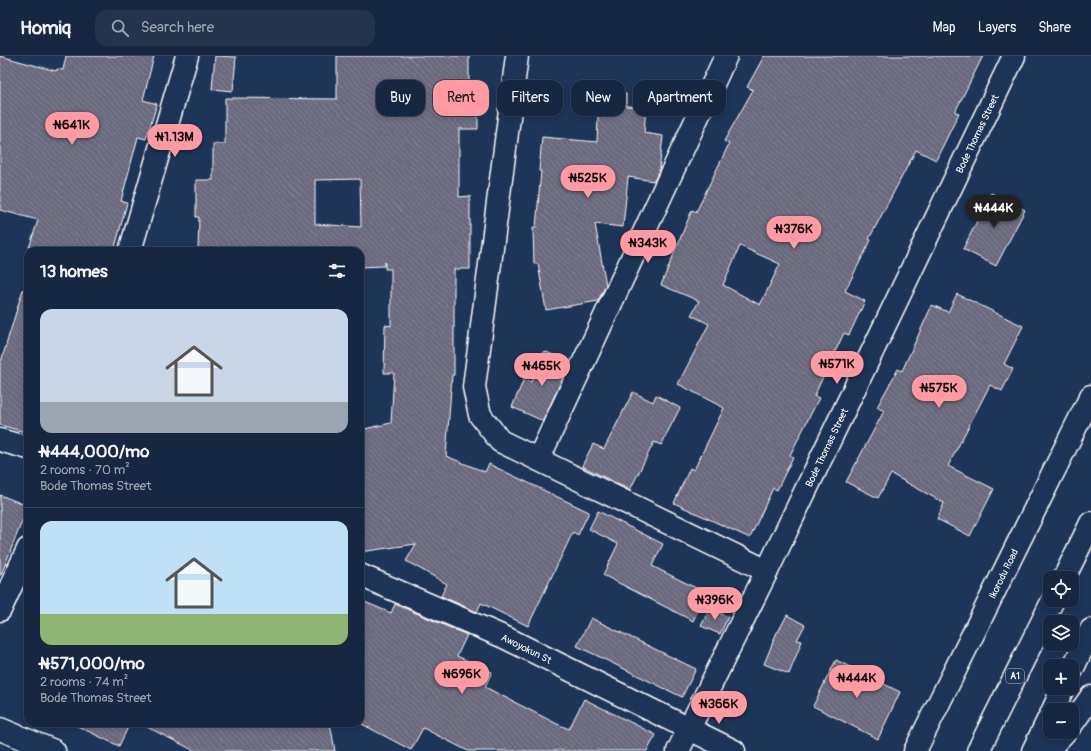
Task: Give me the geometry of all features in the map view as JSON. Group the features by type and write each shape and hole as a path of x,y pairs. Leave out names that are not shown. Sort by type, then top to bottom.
{"main road":[{"path":"131,247 187,56"},
{"path":"517,56 474,387 480,415 500,441 539,458 767,571"},
{"path":"539,458 726,56"},
{"name":"Bode Thomas Street","path":"678,751 767,571 1014,56"},
{"name":"Ikorodu Road","path":"915,751 1091,396"},
{"path":"0,440 24,447"},
{"path":"1067,571 1091,523"},
{"path":"0,610 24,558"},
{"name":"Awoyokun St","path":"364,577 506,638 734,751"},
{"name":"A1","path":"978,751 1050,607"},
{"path":"1077,659 1091,630"},
{"path":"1079,714 1091,697"},
{"path":"0,729 54,751"},
{"path":"1033,751 1043,730"},
{"path":"1047,751 1058,739"}],"building":[{"path":"0,56 56,71 57,69 63,70 66,56 154,56 143,100 157,104 146,139 138,137 121,201 127,203 115,247 29,247 38,220 0,210"},
{"path":"215,56 236,57 233,91 212,89"},
{"path":"337,56 469,56 469,80 433,80 433,116 478,116 478,129 459,129 459,197 470,196 470,269 454,269 454,375 452,375 446,456 485,472 489,464 589,512 578,535 573,532 528,626 481,603 477,612 441,596 447,584 406,561 416,544 364,551 364,429 391,423 394,373 384,373 385,325 391,326 391,269 385,269 385,262 384,266 364,267 364,247 198,247 199,217 196,217 196,180 213,180 213,144 225,144 225,98 337,99","holes":["360,179 361,227 315,224 315,180"]},
{"path":"764,56 983,56 955,112 959,113 936,160 916,150 869,239 871,240 845,291 865,301 849,335 844,333 814,396 819,398 790,455 793,457 777,490 773,488 750,538 674,503 690,468 694,470 724,408 678,384 709,324 691,315 699,301 661,285 692,210 696,212 729,144 724,141 753,90 747,87","holes":["740,246 780,264 760,305 723,285"]},
{"path":"626,94 626,106 633,106 633,116 645,116 644,133 663,136 659,171 654,181 628,177 623,227 595,224 606,285 598,301 546,310 538,264 534,264 533,227 536,227 541,171 539,171 542,137 597,142 598,116 625,116"},
{"path":"991,193 1025,210 996,266 963,249"},
{"path":"24,289 24,432 0,425 0,365"},
{"path":"957,294 1023,326 1004,364 1013,369 1002,391 990,385 948,466 994,489 970,536 937,519 944,503 891,474 878,498 846,482 884,411 877,407 898,369 902,371 932,305 948,312"},
{"path":"544,351 570,362 543,421 512,407 524,379 531,382"},
{"path":"633,392 653,402 656,395 680,408 661,445 654,442 630,490 582,466 593,444 604,449"},
{"path":"0,495 24,504 24,516 0,575"},
{"path":"598,511 663,544 652,566 706,593 693,621 603,575 618,544 589,529"},
{"path":"364,602 391,613 395,604 467,635 457,656 492,672 485,687 557,724 569,729 584,699 656,735 647,751 468,751 423,728 411,750 364,725"},
{"path":"710,608 728,617 720,634 701,626"},
{"path":"787,615 805,625 797,640 802,641 789,674 764,664 777,632"},
{"path":"591,618 696,669 682,697 577,646"},
{"path":"836,660 900,692 878,739 813,706"},
{"path":"79,727 128,727 119,746"},
{"path":"147,727 331,727 335,751 195,751"}]}
